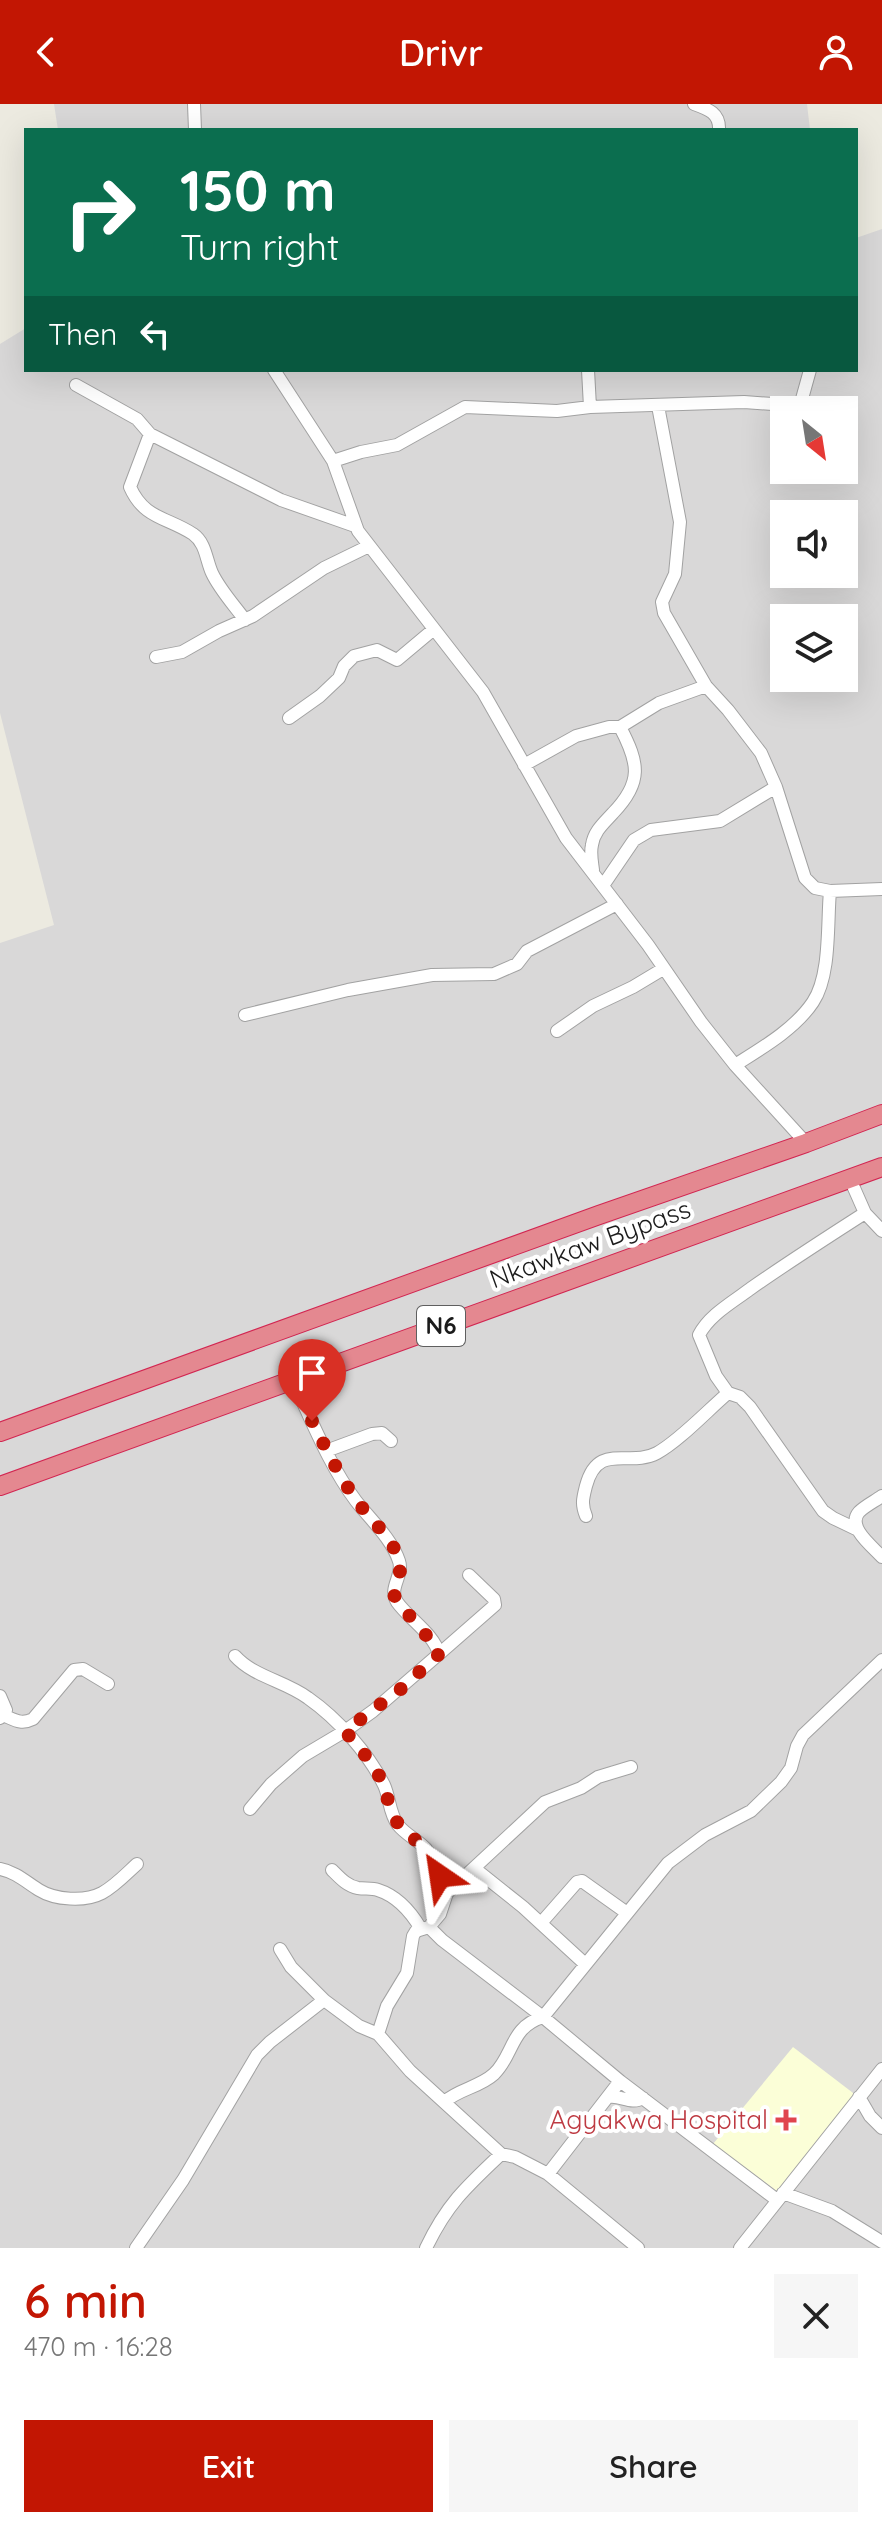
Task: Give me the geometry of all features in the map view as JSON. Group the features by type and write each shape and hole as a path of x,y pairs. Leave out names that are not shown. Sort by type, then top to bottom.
{"highway":[{"name":"Nkawkaw Bypass","path":"0,1432 882,1114"},
{"name":"Nkawkaw Bypass","path":"0,1486 882,1167"}],"street":[{"path":"194,104 195,128"},
{"path":"694,104 712,111 719,128"},
{"path":"275,372 333,461 355,526 483,692 566,838 604,884 735,1065 806,1143"},
{"path":"588,372 590,407"},
{"path":"333,461 397,445 465,407 557,411 590,407 744,402 800,406 809,372"},
{"path":"76,385 137,419 150,434 281,500 355,526"},
{"path":"658,406 680,522 675,574 662,602 664,613 706,686 761,753 776,787 805,878 815,888 830,891 882,889"},
{"path":"150,434 130,487 136,500 147,512 196,535 205,548 213,574 245,620"},
{"path":"156,657 182,652 245,620 324,568 369,546"},
{"path":"289,718 339,678 344,666 354,656 377,650 397,660 434,629"},
{"path":"524,765 576,736 592,730 620,727 659,703 706,686"},
{"path":"593,871 591,847 596,832 621,804 635,779 635,762 620,727"},
{"path":"604,884 634,840 651,830 720,821 776,787"},
{"path":"735,1065 769,1043 797,1020 813,1001 823,978 830,891"},
{"path":"245,1015 348,990 432,975 494,974 517,964 527,951 617,904"},
{"path":"557,1031 593,1006 663,969"},
{"path":"850,1179 865,1213 882,1231"},
{"path":"865,1213 784,1265 705,1324 699,1338 716,1376 728,1393 740,1397 750,1407 823,1511 856,1529 882,1557"},
{"path":"293,1381 326,1451 356,1501 377,1523 399,1561 400,1572 393,1589 395,1599 433,1642 439,1654"},
{"path":"586,1516 581,1506 589,1476 595,1467 607,1458 654,1455 728,1393"},
{"path":"326,1451 372,1434 382,1433 391,1441"},
{"path":"856,1529 859,1512 882,1496"},
{"path":"250,1809 271,1784 303,1756 345,1731 402,1688 495,1605 494,1599 469,1575"},
{"path":"235,1656 246,1668 289,1686 310,1699 345,1731 375,1767 399,1826 427,1850 447,1893"},
{"path":"444,2102 454,2093 496,2072 519,2032 532,2020 543,2017 668,1863 705,1835 751,1811 791,1768 803,1735 882,1660"},
{"path":"0,1696 6,1705 2,1716 25,1723 33,1719 74,1670 83,1669 108,1684"},
{"path":"378,2034 387,2006 404,1979 413,1936 440,1914 447,1893 545,1802 581,1788 598,1777 631,1767"},
{"path":"0,1869 56,1897 84,1898 100,1894 137,1864"},
{"path":"474,1868 584,1963"},
{"path":"332,1870 355,1888 375,1888 411,1911 425,1928 543,2017 620,2081 780,2196 832,2211 882,2242"},
{"path":"541,1923 577,1882 582,1881 627,1913"},
{"path":"280,1949 291,1967 324,2000 359,2026 378,2034 410,2071 501,2154 515,2157 548,2174 638,2248"},
{"path":"136,2248 183,2180 257,2055 324,2000"},
{"path":"740,2248 882,2069"},
{"path":"548,2174 620,2081"},
{"path":"609,2097 634,2102 643,2098"},
{"path":"859,2097 870,2116 882,2128"},
{"path":"426,2248 455,2198 501,2154"}],"shaded area":[{"path":"54,104 807,104 810,128 58,128"},
{"path":"882,229 882,2248 0,2248 0,943 54,925 0,713 0,344 24,329 24,372 858,372 858,237"},
{"name":"Agyakwa Hospital","path":"793,2047 857,2096 781,2194 713,2144"}],"place":[{"name":"Agyakwa Hospital","path":"786,2120"}],"route":[{"path":"312,1421 356,1501 377,1523 399,1561 400,1572 393,1589 395,1599 438,1649 439,1654 402,1688 345,1731 375,1767 399,1826 427,1850 440,1876"}]}
